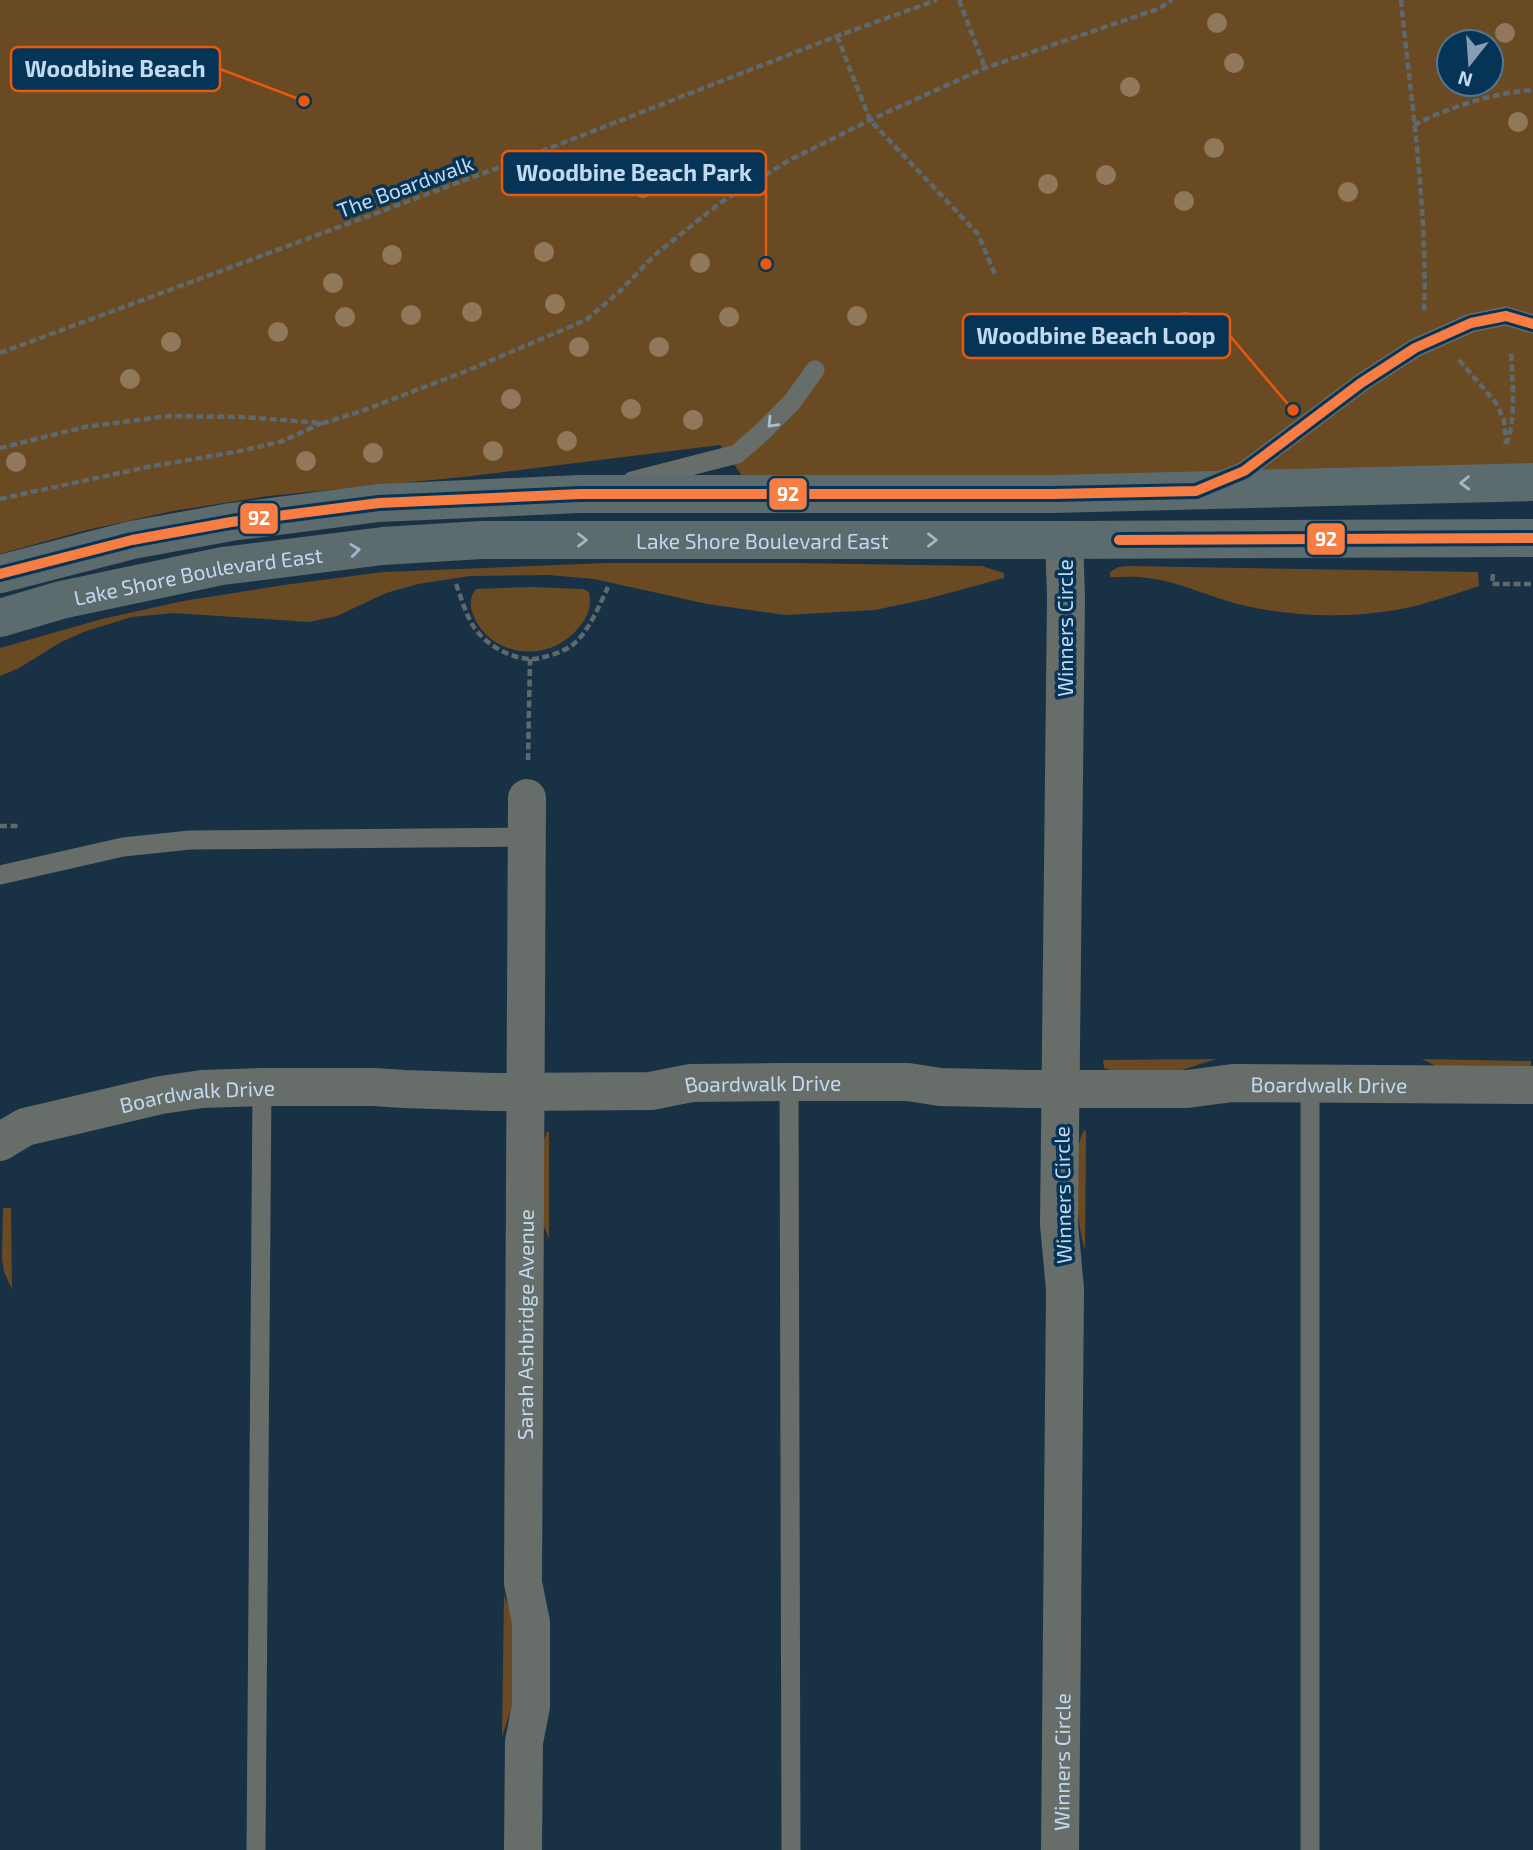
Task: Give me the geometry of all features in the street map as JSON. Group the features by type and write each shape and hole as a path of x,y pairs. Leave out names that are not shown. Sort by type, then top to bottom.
{"highway":[{"name":"Lake Shore Boulevard East","path":"0,574 132,540 231,522 379,503 580,494 1053,494 1533,482"},
{"name":"Lake Shore Boulevard East","path":"0,618 61,600 222,566 383,546 494,540 1533,537"}],"street":[{"name":"Winners Circle","path":"1060,1850 1065,1289 1059,1224 1066,597 1063,540"},
{"name":"Sarah Ashbridge Avenue","path":"523,1850 524,1742 531,1706 531,1622 523,1583 528,781"},
{"name":"Boardwalk Drive","path":"0,1142 25,1127 161,1095 202,1089 374,1087 651,1091 691,1083 789,1082 908,1082 940,1087 1060,1089 1187,1089 1233,1083 1310,1082 1533,1085"}],"lane":[{"path":"1196,491 1244,471 1361,383 1415,348 1471,323 1506,316 1533,324"},
{"path":"580,494 737,454 792,402 815,370"},
{"path":"0,875 123,847 190,840 526,837"},
{"path":"789,1082 791,1850"},
{"path":"1310,1082 1310,1850"},
{"path":"256,1850 262,1087"}],"path":[{"name":"The Boardwalk","path":"0,353 519,160 937,0"},
{"path":"960,0 985,68"},
{"path":"0,499 283,441 323,423 464,372 586,320 619,292 656,254 720,203 788,161 985,68 1158,9 1172,0"},
{"path":"1401,0 1421,205 1425,276 1423,317"},
{"path":"838,36 870,120 978,234 995,274"},
{"path":"1413,125 1484,99 1533,90"},
{"path":"1501,451 1510,437 1512,418 1511,351"},
{"path":"1458,359 1496,403 1504,420 1506,445"},
{"path":"0,448 85,427 168,416 241,417 323,423"},
{"path":"456,584 472,625 488,642 505,653 530,659 547,656 571,646 591,623 608,587"},
{"path":"1492,584 1533,584"},
{"path":"528,781 530,659"},
{"path":"0,826 19,826"}],"shaded area":[{"path":"0,0 1533,0 1533,466 1109,475 743,477 720,445 463,477 268,496 173,511 83,531 0,554"},
{"path":"607,563 982,566 1004,573 1004,578 875,610 785,615 707,604 594,579 549,575 470,576 418,584 386,593 337,616 309,622 174,613 132,617 61,642 19,668 0,676 0,648 102,619 183,601 383,572"},
{"path":"1118,567 1478,572 1479,586 1396,610 1340,615 1302,614 1246,606 1161,580 1110,577 1110,572"},
{"path":"476,589 583,589 589,592 590,602 585,619 571,636 552,647 530,652 508,648 491,639 475,619 471,603"},
{"path":"1216,1059 1179,1071 1113,1071 1104,1068 1103,1060"},
{"path":"1422,1059 1531,1061 1531,1067 1438,1067"},
{"path":"1084,1130 1085,1250 1079,1222 1075,1173 1079,1142"},
{"path":"547,1132 549,1239 542,1222 542,1146"},
{"path":"3,1208 11,1208 12,1289 4,1272 2,1259"},
{"path":"504,1595 515,1622 513,1703 502,1737"}],"transit line":[{"name":"92","path":"0,574 132,540 231,522 379,503 580,494 1053,494 1196,491 1244,471 1361,383 1415,348 1471,323 1506,316 1533,324"},
{"name":"92","path":"1119,540 1533,538"}],"place":[{"name":"Woodbine Beach","path":"304,101"},
{"name":"Woodbine Beach Park","path":"766,264"},
{"name":"Woodbine Beach Loop","path":"1293,410"}]}
